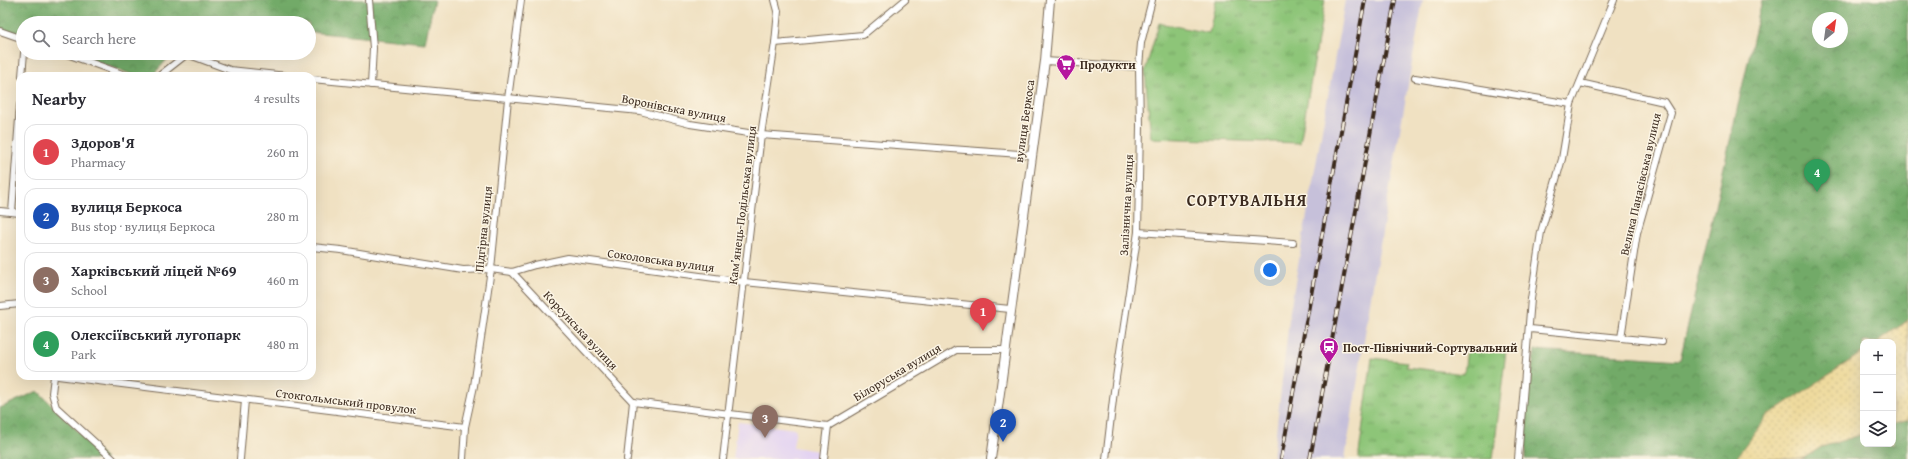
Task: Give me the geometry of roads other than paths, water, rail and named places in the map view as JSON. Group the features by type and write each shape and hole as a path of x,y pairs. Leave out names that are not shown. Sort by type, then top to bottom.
{"street":[{"path":"369,0 373,48 371,85"},
{"name":"Підгірна вулиця","path":"463,459 465,427 474,386 491,269 508,99 521,0"},
{"name":"Кам’янець-Подільська вулиця","path":"723,459 761,134 775,43 778,11 775,0"},
{"path":"775,43 863,35 905,0"},
{"name":"вулиця Беркоса","path":"990,459 1045,61 1050,0"},
{"name":"Залізнична вулиця","path":"1106,459 1115,383 1138,232 1140,126 1138,68 1141,43 1152,0"},
{"path":"1518,459 1530,329 1531,299 1541,232 1562,159 1571,104 1614,0"},
{"path":"0,31 16,37"},
{"path":"22,72 23,60"},
{"path":"80,60 107,72"},
{"path":"164,72 179,60"},
{"path":"203,60 230,70 249,72"},
{"path":"1045,61 1138,68"},
{"path":"1415,78 1571,104"},
{"name":"Воронівська вулиця","path":"316,79 640,111 690,124 761,134 1032,156"},
{"name":"Велика Панасівська вулиця","path":"1580,83 1664,102 1671,114 1637,233 1621,338"},
{"path":"12,212 16,158"},
{"path":"0,211 16,212"},
{"path":"1138,232 1293,243"},
{"name":"Соколовська вулиця","path":"316,247 341,250 463,270 491,269 512,272 535,265 568,258 744,282 1010,309"},
{"name":"Корсунська вулиця","path":"512,272 633,402"},
{"path":"0,306 16,304"},
{"path":"1530,329 1662,342"},
{"name":"Білоруська вулиця","path":"828,426 956,350 1005,350"},
{"path":"54,380 52,393 56,406 113,459"},
{"name":"Стокгольмський провулок","path":"89,380 465,427"},
{"path":"240,459 245,400"},
{"path":"627,459 633,402 828,426 824,459"}],"railway":[{"path":"1281,459 1365,0"},
{"path":"1310,459 1395,0"}],"place":[{"name":"Продукти","path":"1066,81"},
{"name":"Олексіївський лугопарк","path":"1817,192"},
{"name":"Здоров'Я","path":"983,331"},
{"name":"Пост-Північний-Сортувальний","path":"1329,364"},
{"name":"Харківський ліцей №69","path":"765,438"},
{"name":"вулиця Беркоса","path":"1003,442"}],"district":[{"name":"СОРТУВАЛЬНЯ","path":"1247,200"}]}
